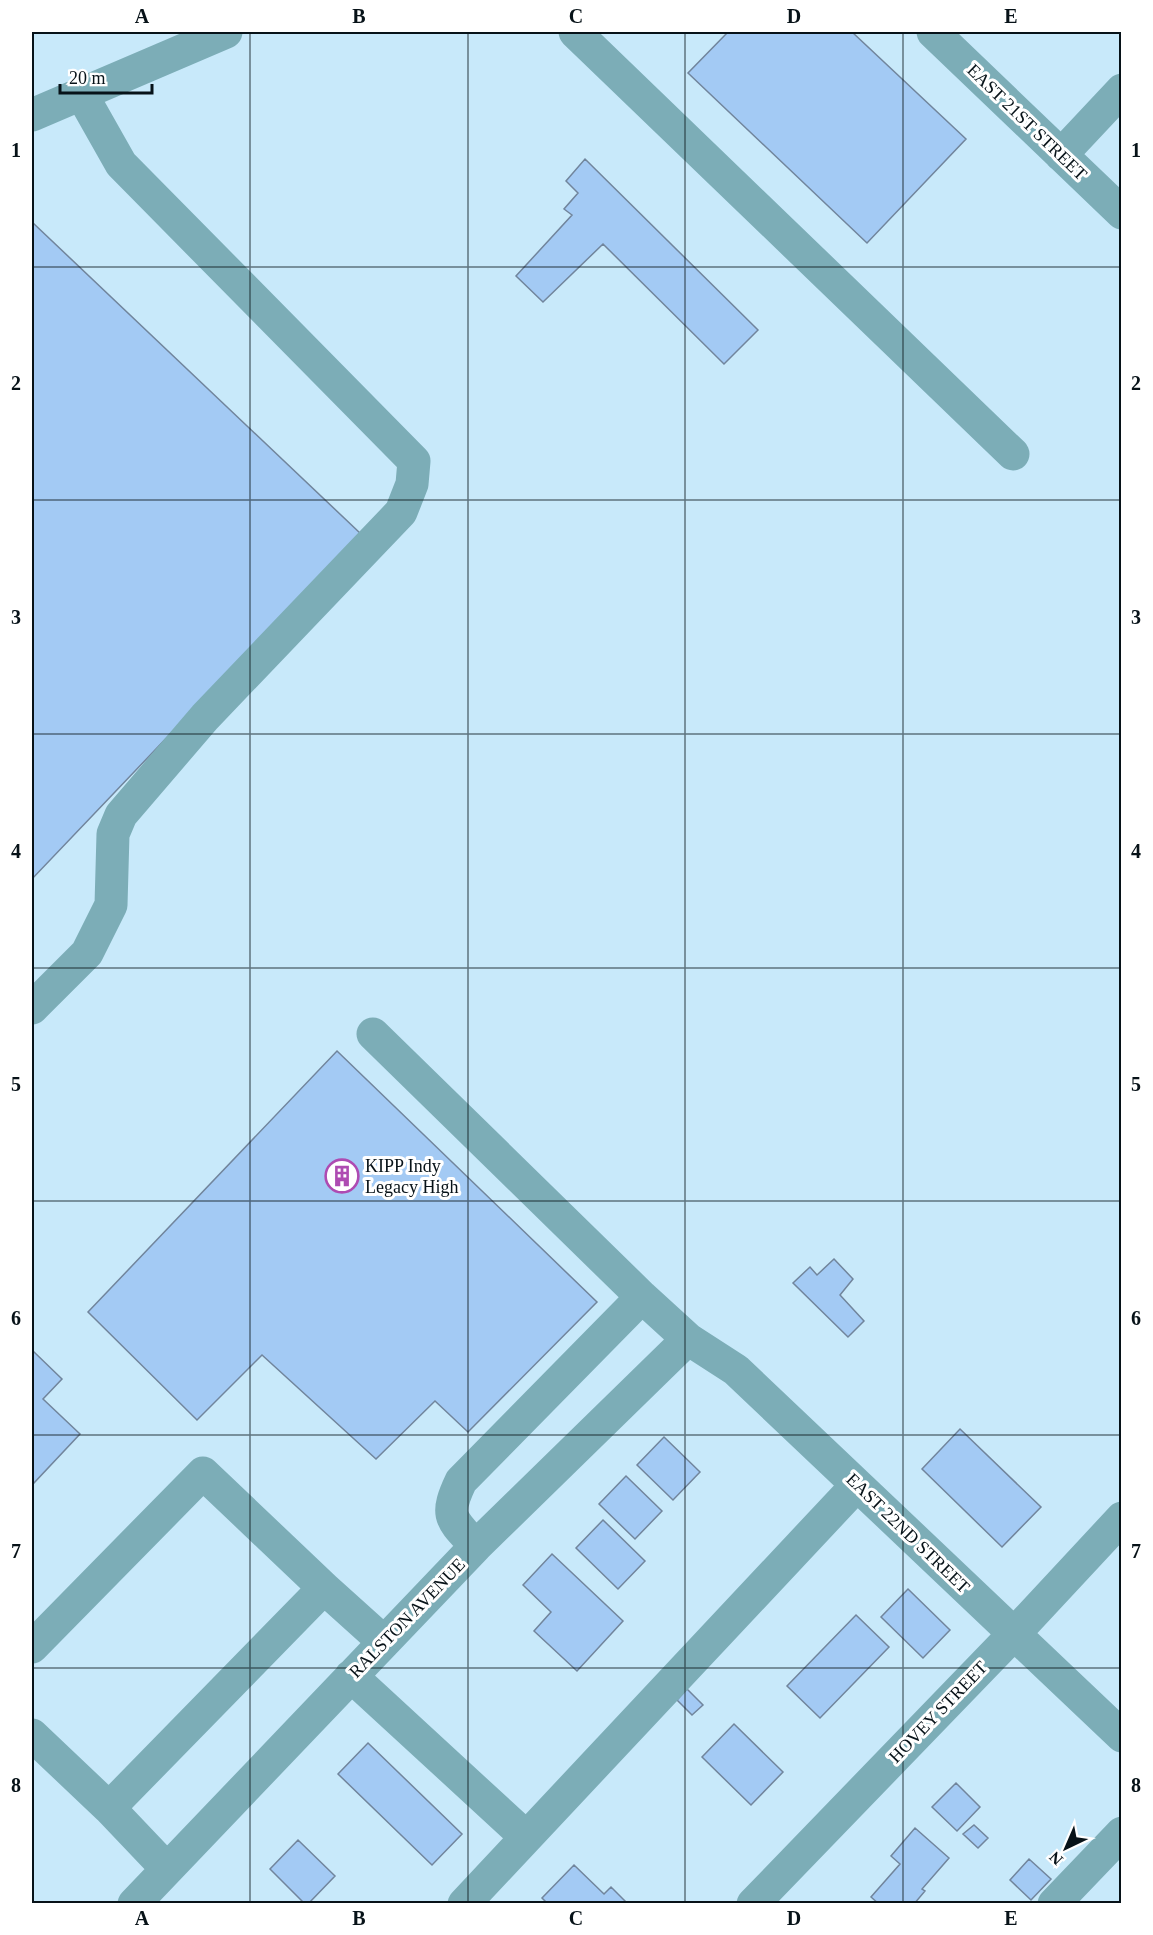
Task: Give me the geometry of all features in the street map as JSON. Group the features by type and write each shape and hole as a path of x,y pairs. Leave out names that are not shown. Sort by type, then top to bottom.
{"street":[{"path":"32,115 226,32"},
{"path":"575,32 1013,454"},
{"name":"EAST 21ST STREET","path":"933,32 1122,213"},
{"path":"1061,155 1122,90"},
{"path":"32,1008 87,952 111,905 113,834 121,814 205,717 401,512 412,484 414,461 121,164 82,95"},
{"name":"EAST 22ND STREET","path":"373,1034 642,1297 688,1339 736,1370 1122,1736"},
{"path":"476,1546 453,1521 452,1501 461,1481 642,1297"},
{"name":"RALSTON AVENUE","path":"134,1904 476,1546 688,1339"},
{"path":"32,1647 203,1473 384,1642"},
{"path":"464,1904 857,1485"},
{"name":"HOVEY STREET","path":"753,1904 1014,1634 1122,1518"},
{"path":"109,1808 324,1588"},
{"path":"351,1676 526,1837"},
{"path":"32,1736 109,1808 167,1869"},
{"path":"1054,1904 1122,1833"}],"building":[{"path":"728,32 852,32 966,139 867,243 688,73"},
{"path":"585,159 758,330 724,364 603,244 543,302 516,276 572,215 564,209 578,193 566,181"},
{"path":"32,222 361,534 32,879"},
{"name":"KIPP Indy Legacy High","path":"337,1051 597,1302 468,1432 435,1401 376,1459 262,1355 197,1420 88,1312"},
{"path":"834,1259 853,1279 840,1295 864,1321 848,1337 793,1283 810,1267 817,1275"},
{"path":"33,1351 62,1379 43,1399 80,1434 32,1485 32,1353"},
{"path":"960,1429 1041,1507 1002,1547 922,1469"},
{"path":"664,1437 700,1472 673,1500 637,1465"},
{"path":"626,1476 662,1511 635,1539 599,1504"},
{"path":"603,1520 645,1561 618,1589 576,1548"},
{"path":"552,1554 623,1621 577,1671 534,1631 551,1612 523,1585"},
{"path":"908,1589 950,1630 923,1658 881,1617"},
{"path":"856,1615 889,1647 820,1718 787,1686"},
{"path":"687,1689 703,1705 692,1715 677,1700"},
{"path":"734,1724 783,1772 751,1805 702,1757"},
{"path":"368,1743 462,1834 432,1865 338,1774"},
{"path":"956,1783 980,1807 957,1831 932,1807"},
{"path":"974,1825 988,1838 978,1848 963,1834"},
{"path":"915,1828 949,1858 922,1889 925,1891 914,1904 879,1904 871,1897 900,1864 891,1856"},
{"path":"298,1840 335,1876 308,1904 305,1904 270,1869"},
{"path":"1029,1859 1051,1879 1031,1900 1010,1880"},
{"path":"574,1865 604,1894 611,1887 628,1904 548,1904 542,1898"}],"place":[{"name":"KIPP Indy Legacy High","path":"342,1176"}]}
